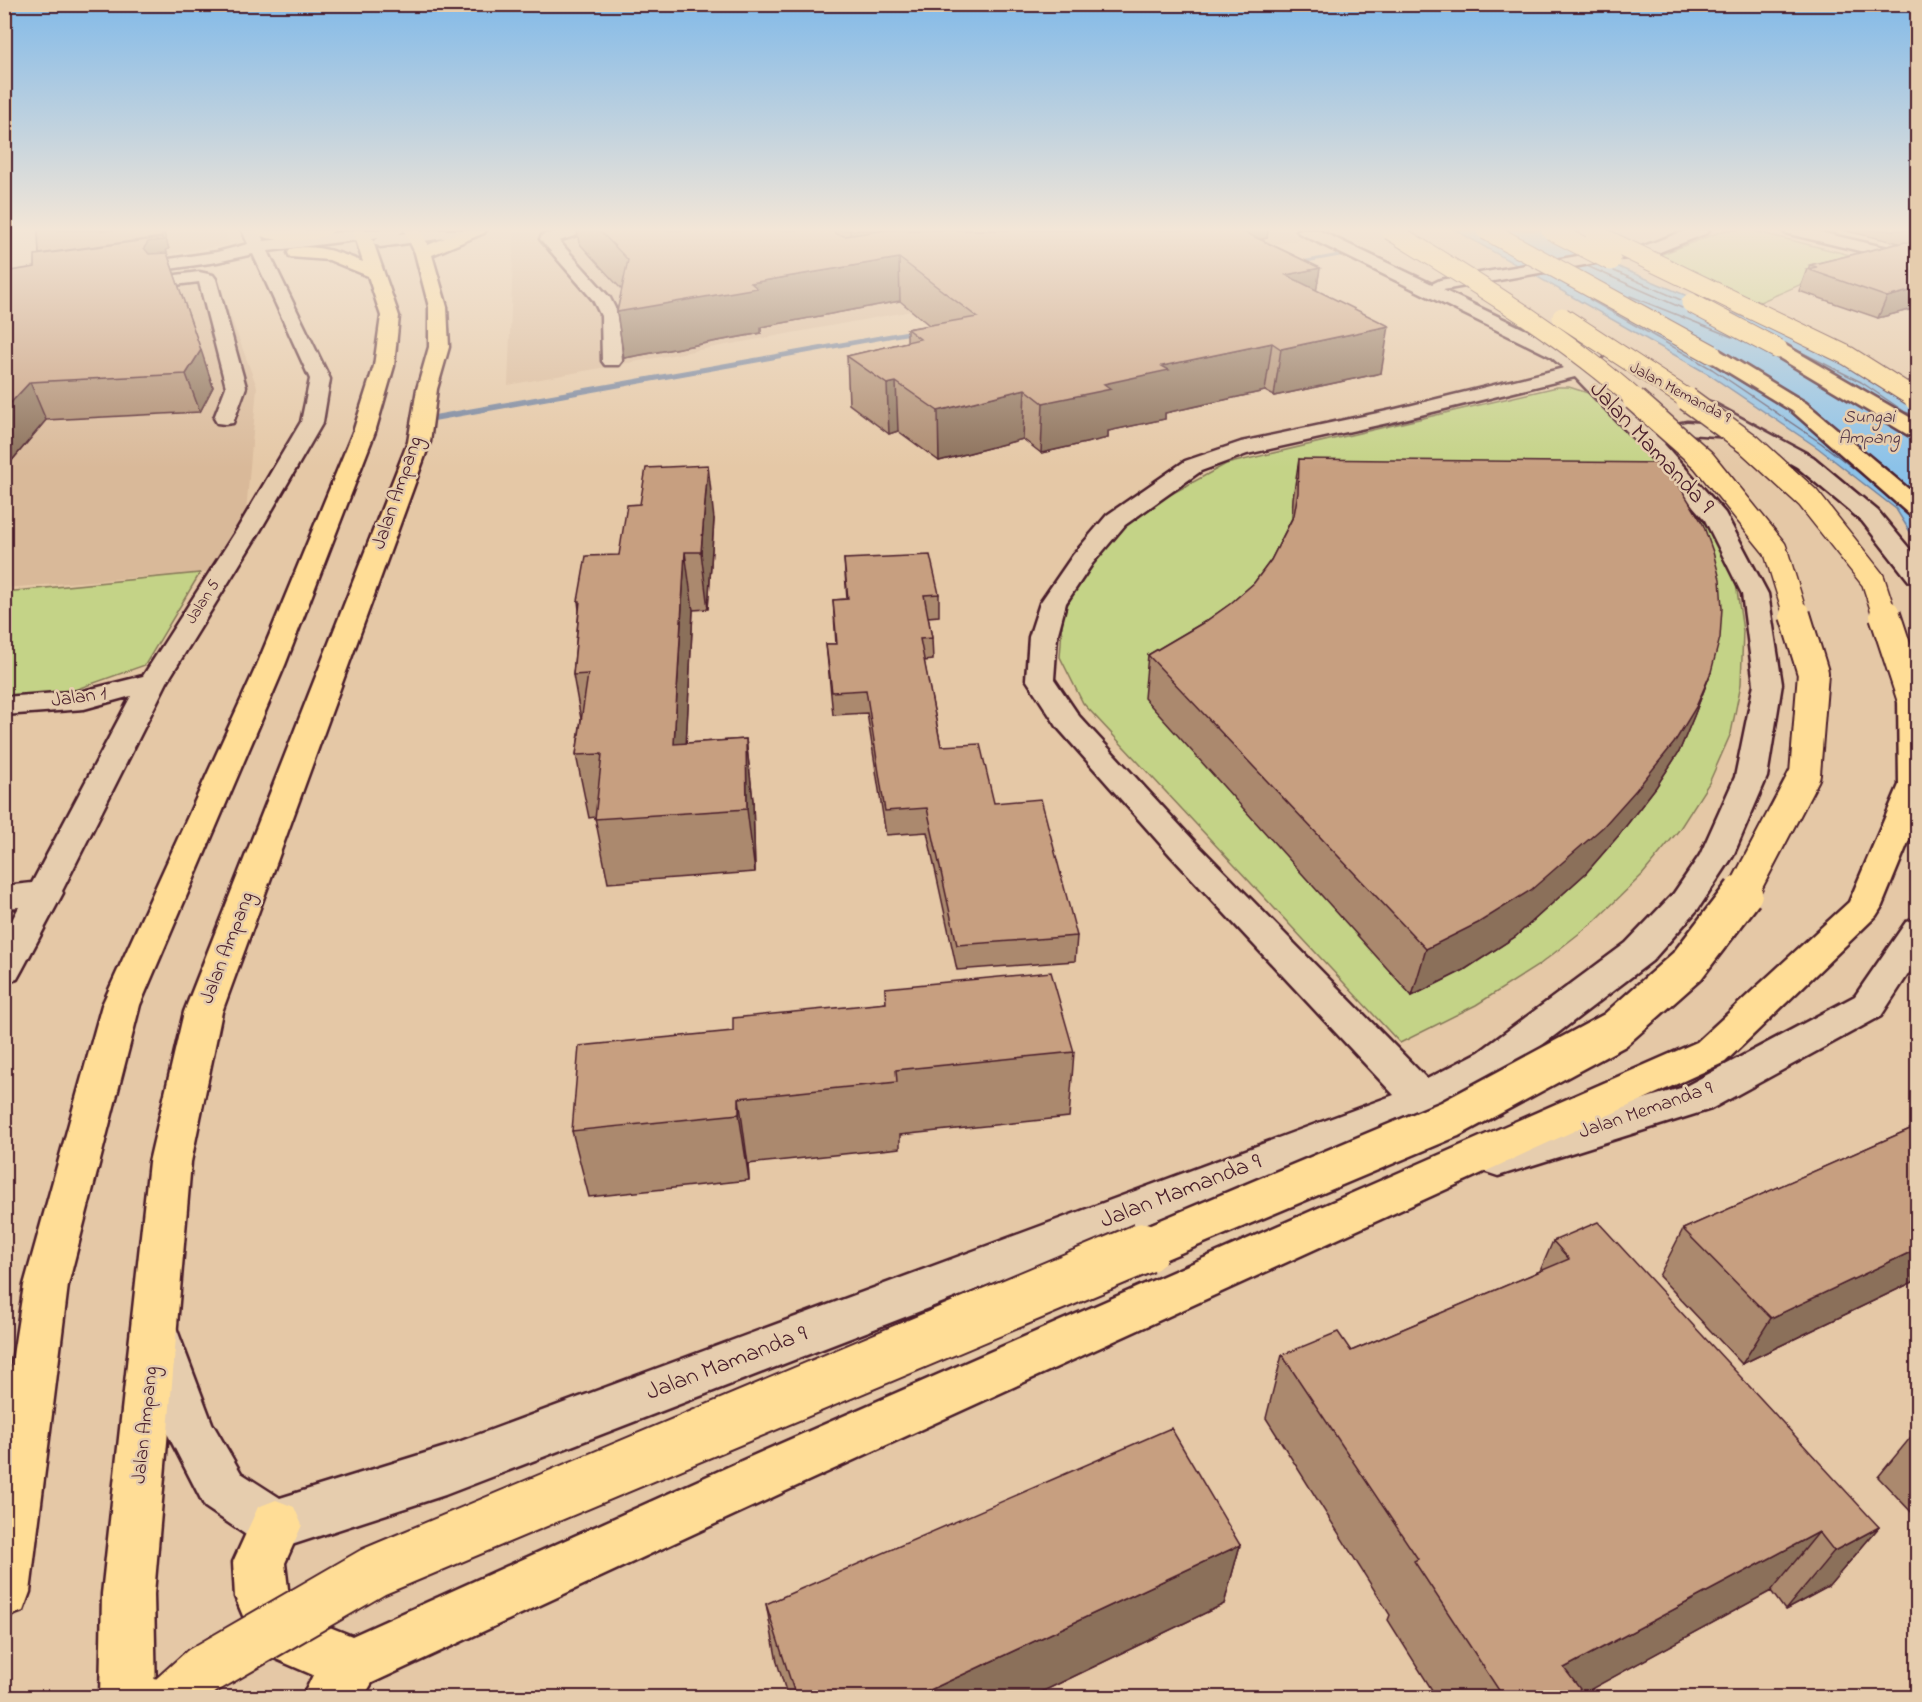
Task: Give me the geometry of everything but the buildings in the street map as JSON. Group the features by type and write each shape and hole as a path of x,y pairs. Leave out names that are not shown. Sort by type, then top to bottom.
{"main road":[{"path":"4,1592 46,1285 121,1005 272,664 364,432 384,366 390,316 388,309"},
{"name":"Jalan Ampang","path":"128,1698 128,1594 171,1162 203,1012 419,442 427,389 439,347 438,309"},
{"path":"172,1698 202,1671 373,1572 1450,1119 1615,1030 1687,966 1740,899 1805,774 1813,674 1775,549 1703,460 1609,376 1514,309"},
{"path":"276,1525 260,1562 262,1597 288,1637 342,1681 768,1474 1711,1053 1864,908 1915,786 1912,698 1873,580 1808,498 1750,445 1678,392 1548,309"},
{"path":"1631,309 1799,406 1917,510"},
{"path":"1702,309 1788,355 1917,431"},
{"path":"1751,309 1848,356 1917,400"}],"street":[{"path":"215,309 236,387 225,418"},
{"name":"Jalan 5","path":"4,970 46,893 153,682 248,531 312,422 320,379 289,309"},
{"path":"607,309 610,316 612,361"},
{"name":"Jalan Memanda 9","path":"1469,309 1557,352 1583,357"},
{"name":"Jalan Memanda 9","path":"1508,309 1583,357 1771,441 1805,462 1870,516 1917,576"},
{"path":"1423,1100 1183,849 1068,722 1040,679 1043,637 1053,603 1082,560 1116,520 1193,466 1241,449 1392,416 1583,357"},
{"name":"Jalan Mamanda 9","path":"276,1525 445,1471 1423,1100 1493,1062 1639,952 1686,901 1716,856 1751,777 1768,684 1755,594 1716,518 1652,444 1583,357"},
{"path":"1652,444 1664,433 1687,428 1724,430 1771,441"},
{"name":"Jalan 1","path":"4,706 84,700 153,682"},
{"path":"4,897 46,893"},
{"name":"Jalan Memanda 9","path":"1427,1181 1697,1098 1868,1006 1917,930"},
{"path":"156,1329 191,1433 223,1490 276,1525"}],"shaded area":[{"path":"4,309 228,309 257,387 241,569 5,588"},
{"path":"511,309 921,309 508,385"}],"green space":[{"path":"1557,387 1569,387 1588,393 1627,425 1705,512 1734,570 1743,631 1741,684 1731,733 1709,783 1679,830 1642,875 1595,921 1539,965 1476,1005 1400,1043 1083,703 1060,657 1063,613 1082,577 1120,528 1146,508 1226,464"},
{"path":"200,573 145,665 63,694 5,698 5,592"}],"water":[{"name":"Sungai Ampang","path":"1595,309 1722,309 1821,345 1917,404 1917,543 1896,509 1818,448 1708,374"}],"waterway":[{"path":"423,420 922,330"}]}
